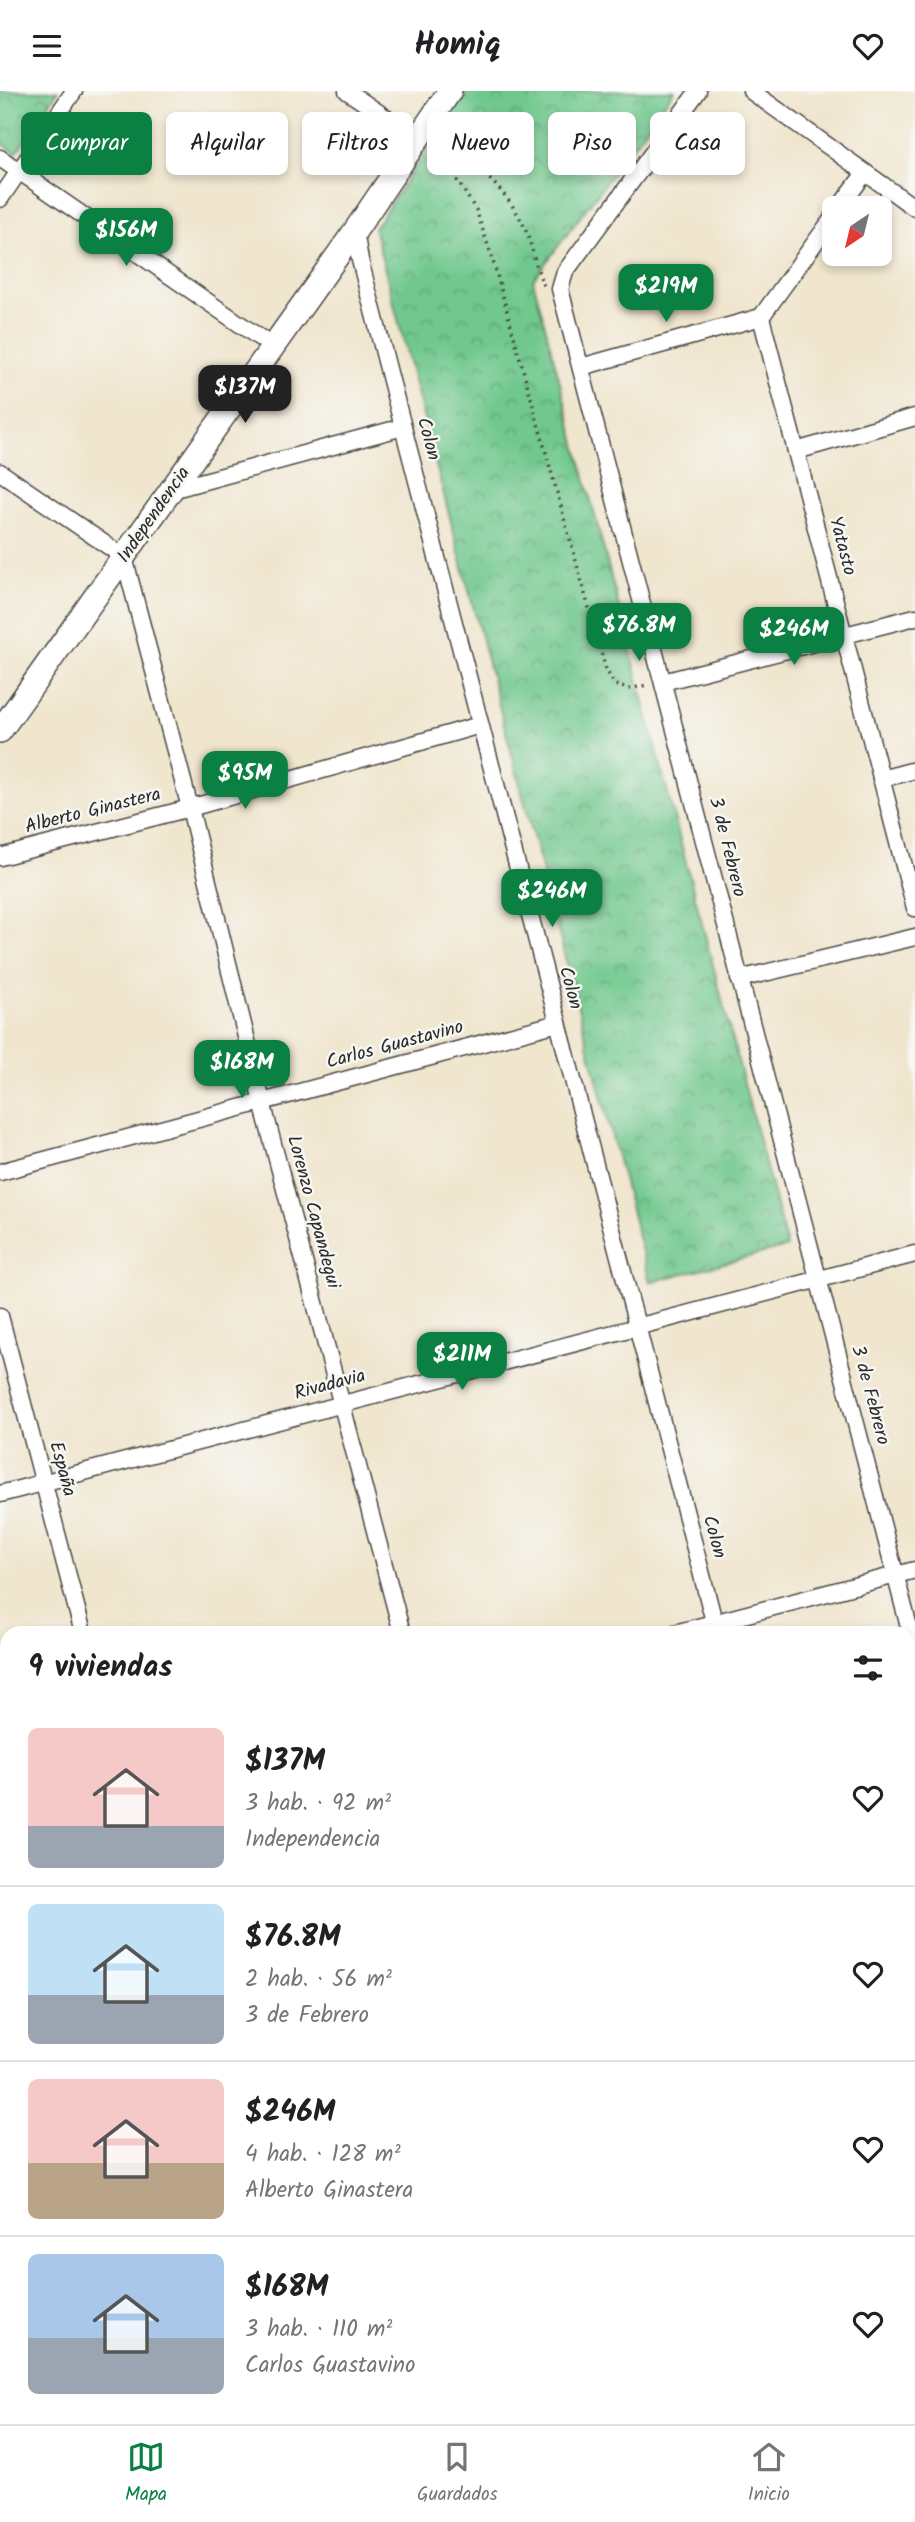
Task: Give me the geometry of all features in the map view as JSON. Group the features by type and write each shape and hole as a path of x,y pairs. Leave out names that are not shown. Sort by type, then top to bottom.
{"main road":[{"name":"Independencia","path":"0,731 273,348 450,91"}],"street":[{"path":"0,199 74,91"},
{"path":"347,91 421,133"},
{"path":"560,289 565,272 698,91"},
{"path":"751,91 915,208"},
{"path":"0,158 273,348"},
{"path":"848,196 865,173"},
{"name":"Colon","path":"355,231 360,260 480,725 716,1626"},
{"path":"581,367 761,317 822,233"},
{"name":"3 de Febrero","path":"560,289 909,1626"},
{"name":"Yatasto","path":"761,317 915,908"},
{"path":"796,451 915,417"},
{"path":"171,490 403,427"},
{"path":"0,473 124,557"},
{"name":"Lorenzo Capandegui","path":"124,557 190,808 262,1103 400,1626"},
{"path":"663,682 915,617"},
{"name":"Alberto Ginastera","path":"0,857 190,808 480,725"},
{"path":"881,779 915,770"},
{"path":"739,979 915,937"},
{"name":"Carlos Guastavino","path":"0,1173 558,1023"},
{"name":"Rivadavia","path":"0,1494 915,1254"},
{"name":"España","path":"0,1316 81,1626"},
{"path":"719,1626 915,1570"}],"path":[{"path":"421,133 427,136"},
{"path":"454,175 476,209 492,257 607,670 615,685 629,689 663,682"},
{"path":"484,175 521,220 543,286 560,289"}],"green space":[{"path":"0,91 58,91 44,112 21,112 21,146 16,153 0,142"},
{"path":"467,91 674,91 658,112 650,112 650,123 636,142 636,112 548,112 548,175 611,175 533,280 787,1247 650,1282 374,228 410,175 413,175 413,171 427,150 427,175 534,175 534,112 453,112"}]}
